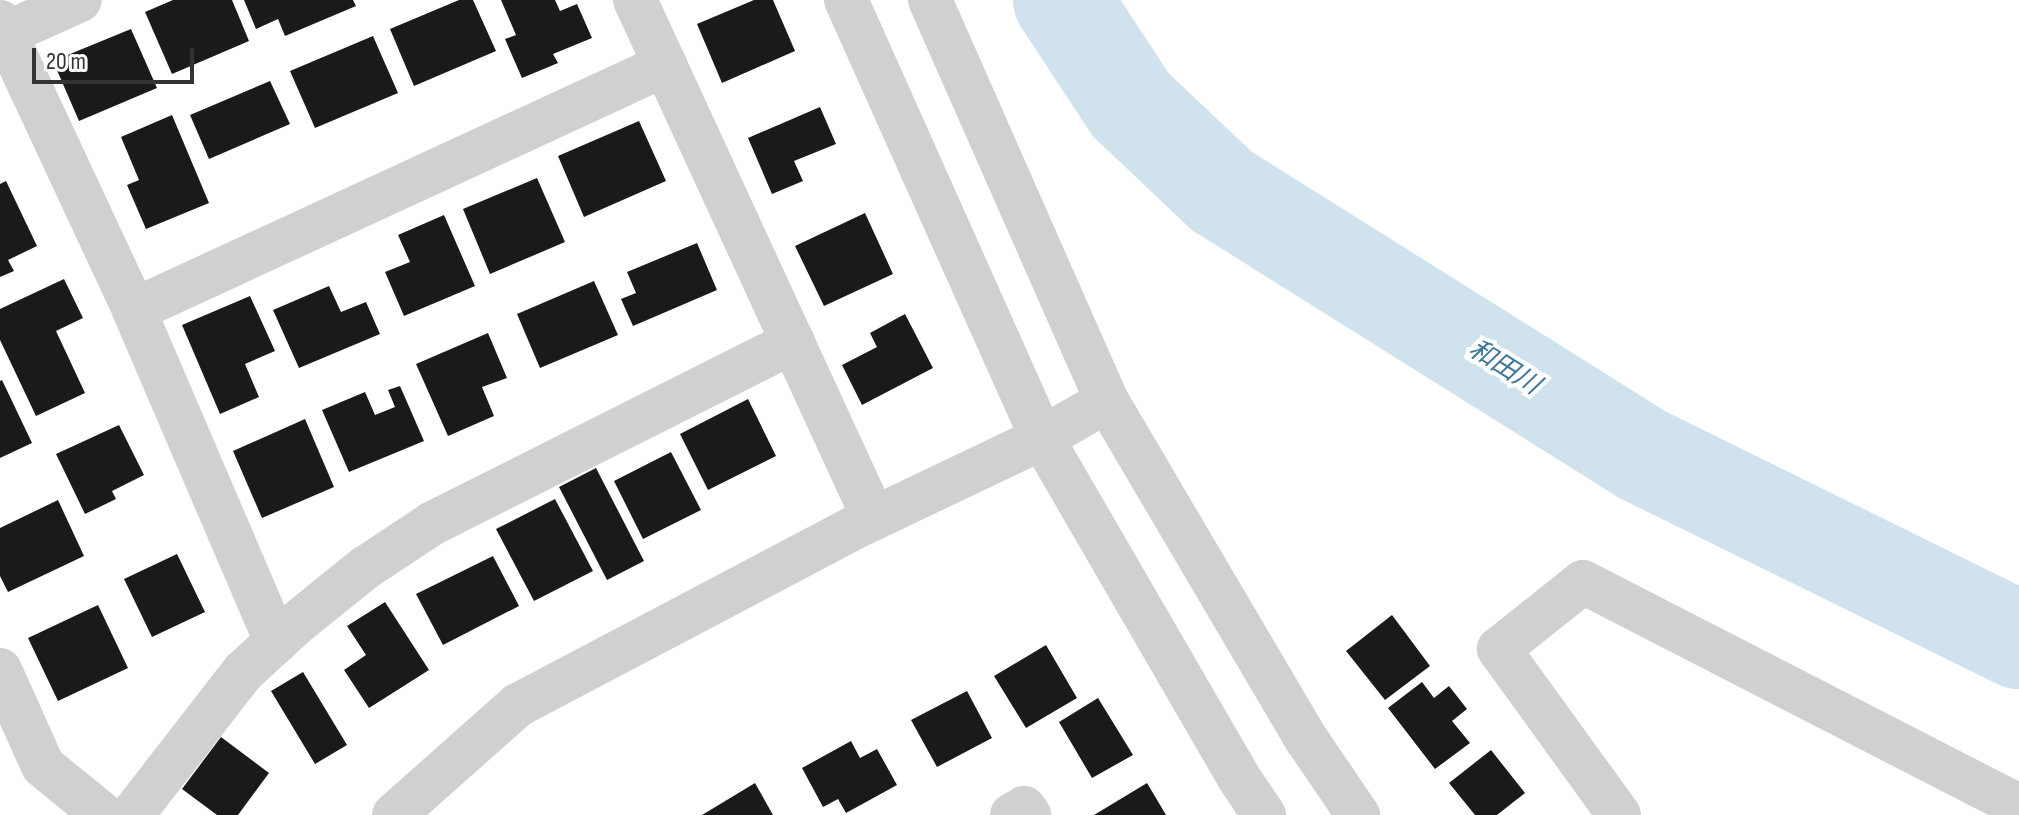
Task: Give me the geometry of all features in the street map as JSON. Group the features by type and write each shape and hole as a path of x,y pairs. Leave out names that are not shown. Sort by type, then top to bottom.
{"street":[{"path":"80,0 3,28 134,310 276,642"},
{"path":"635,0 874,519"},
{"path":"846,0 1042,438 1239,778 1264,815"},
{"path":"930,0 1107,401 1307,740 1358,815"},
{"path":"134,310 665,65"},
{"path":"132,815 243,672 365,568 433,523 793,342"},
{"path":"394,815 518,705 874,519 1042,438 1107,401"},
{"path":"1619,815 1499,649 1583,582 2019,806"},
{"path":"0,670 43,766 103,815"},
{"path":"1012,815 1024,808 1029,815"}],"building":[{"path":"173,0 232,0 249,41 172,74 145,12"},
{"path":"244,0 353,0 356,6 285,36 278,19 256,29"},
{"path":"459,0 473,0 496,51 414,86 390,29"},
{"path":"501,0 555,0 560,11 577,4 592,38 553,54 558,63 522,78 505,39 516,35"},
{"path":"754,0 773,0 795,51 722,83 697,24"},
{"path":"131,29 157,88 79,121 53,61"},
{"path":"373,36 398,93 315,128 290,71"},
{"path":"270,81 290,124 209,159 190,115"},
{"path":"820,107 836,144 794,161 803,181 772,194 748,138"},
{"path":"172,115 209,203 146,229 127,185 139,180 121,137"},
{"path":"639,121 666,181 584,217 558,156"},
{"path":"537,178 565,242 490,274 463,209"},
{"path":"6,181 37,246 8,260 14,271 0,277 0,184"},
{"path":"865,213 893,274 824,306 795,246"},
{"path":"444,215 475,286 404,316 385,272 410,262 398,235"},
{"path":"697,243 717,290 633,326 621,299 636,293 627,272"},
{"path":"64,279 83,318 56,331 85,393 36,416 0,340 0,309"},
{"path":"594,281 618,335 540,368 517,314"},
{"path":"329,286 341,312 366,302 380,334 299,368 273,310"},
{"path":"250,296 275,351 245,364 259,397 220,414 182,325"},
{"path":"905,314 933,368 862,405 842,365 877,347 870,333"},
{"path":"488,333 507,378 482,387 494,416 448,436 416,364"},
{"path":"0,381 32,443 0,458"},
{"path":"400,386 424,441 349,472 322,410 365,392 375,415 395,407 388,390"},
{"path":"748,399 776,456 708,490 680,434"},
{"path":"305,419 334,487 262,518 233,451"},
{"path":"119,425 144,475 112,491 116,499 85,514 56,454"},
{"path":"671,452 701,510 643,539 614,481"},
{"path":"596,468 644,561 607,580 559,487"},
{"path":"555,499 593,571 534,601 496,529"},
{"path":"58,500 84,556 8,592 0,576 0,528"},
{"path":"177,554 205,612 152,637 124,579"},
{"path":"493,556 519,606 443,645 416,594"},
{"path":"385,602 429,670 369,708 344,670 366,655 347,626"},
{"path":"98,605 128,668 58,701 28,638"},
{"path":"1392,615 1430,666 1385,700 1346,651"},
{"path":"1046,645 1077,698 1026,728 994,676"},
{"path":"303,672 347,745 315,764 271,691"},
{"path":"1422,682 1434,698 1449,686 1467,709 1452,721 1470,743 1435,769 1388,708"},
{"path":"967,691 992,738 937,767 911,720"},
{"path":"1098,698 1133,755 1092,778 1059,722"},
{"path":"221,737 269,773 238,815 217,815 182,789"},
{"path":"851,741 860,758 877,749 897,785 846,813 838,799 823,807 802,768"},
{"path":"1491,750 1525,793 1497,815 1475,815 1449,783"},
{"path":"755,783 773,815 702,815"},
{"path":"1147,783 1166,815 1094,815"}],"waterway":[{"name":"和田川","path":"1062,0 1131,105 1222,191 1643,455 2019,640"}]}
